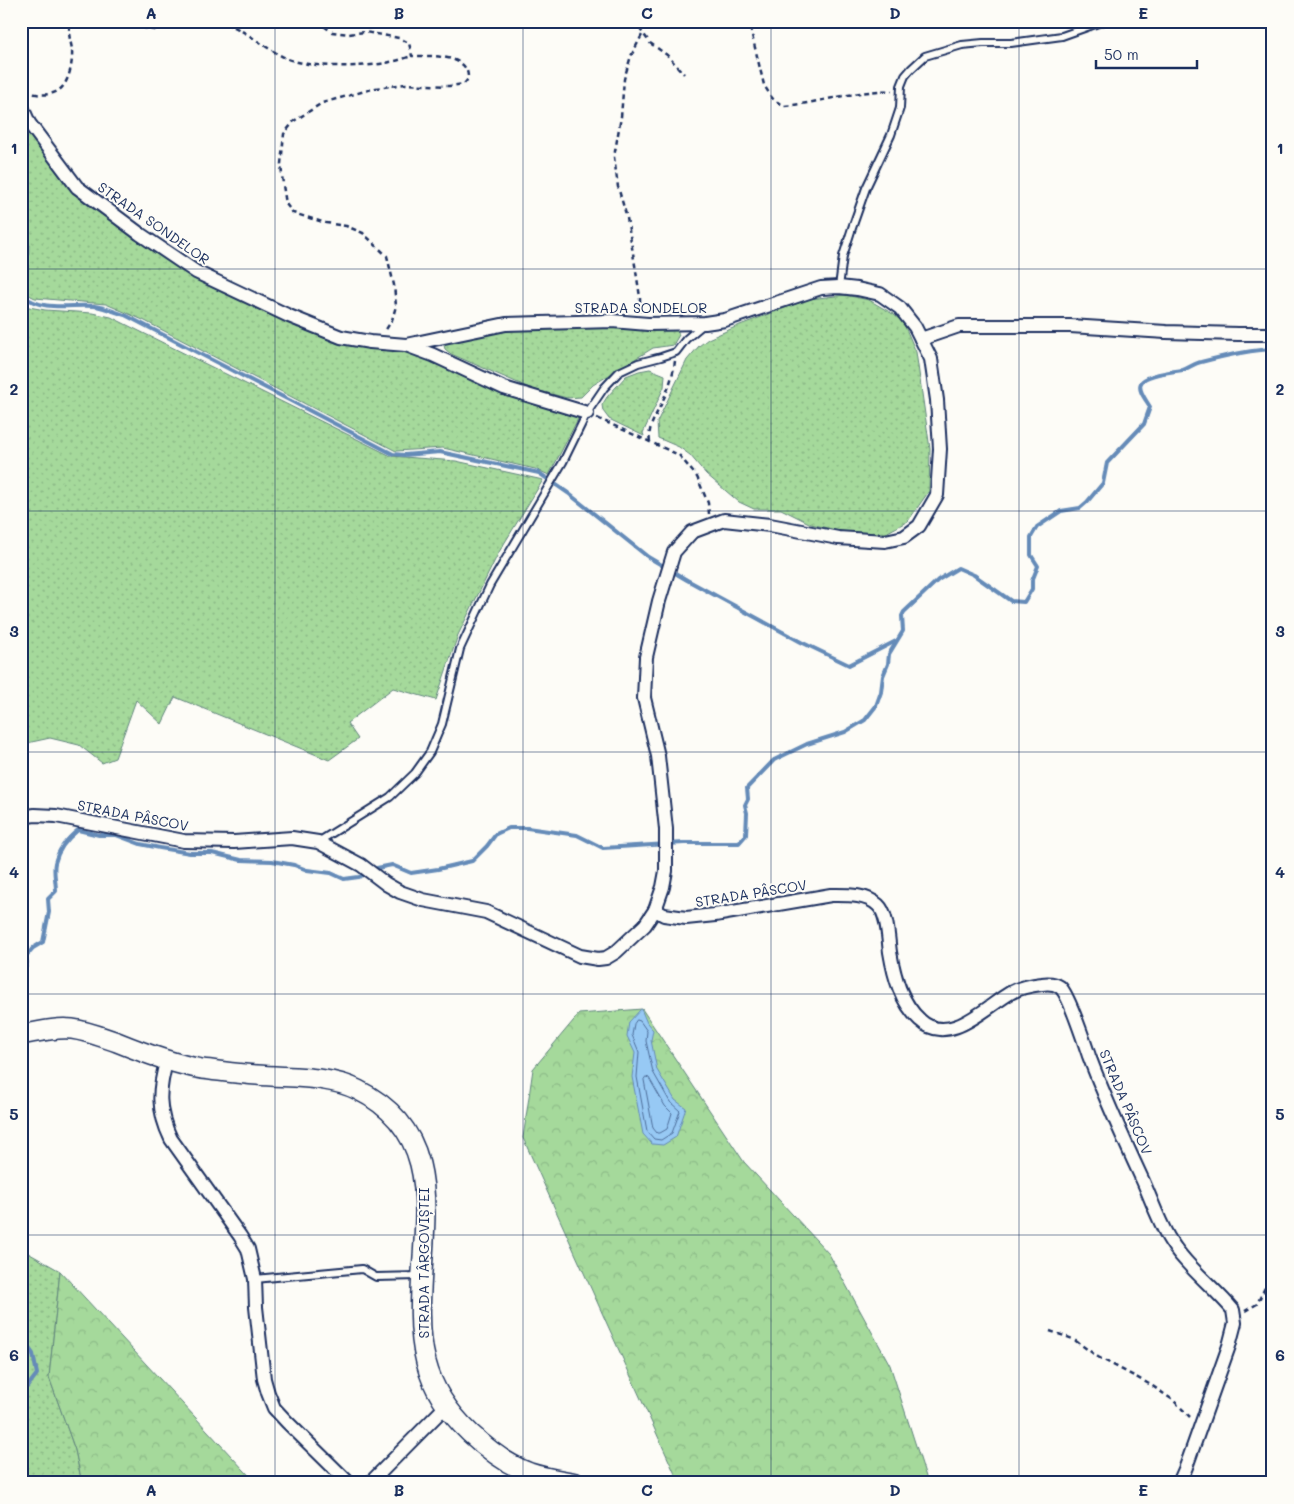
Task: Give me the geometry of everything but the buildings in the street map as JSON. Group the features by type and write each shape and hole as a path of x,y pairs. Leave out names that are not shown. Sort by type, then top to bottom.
{"main road":[{"name":"STRADA TÂRGOVIȘTEI","path":"21,1035 59,1029 89,1032 192,1067 333,1082 356,1089 374,1099 393,1115 406,1132 413,1146 423,1182 425,1231 421,1276 421,1323 424,1351 430,1376 446,1406 462,1424 476,1438 511,1464 529,1473 576,1483"}],"street":[{"name":"STRADA SONDELOR","path":"21,105 29,123 77,187 140,234 196,272 289,316 341,337 406,345 506,324 612,321 705,324 725,320 821,288 839,287 880,294 900,308 915,327 930,359 937,400 940,450 937,495 919,526 904,537 885,541 838,538 770,525 724,520 692,532 674,552 659,601 646,657 644,698 658,756 666,829 666,871 655,910"},
{"path":"921,339 959,326 1070,326 1175,332 1273,334"},
{"path":"406,345 434,354 504,388 587,413"},
{"name":"STRADA PÂSCOV","path":"21,817 35,815 56,816 184,841 234,842 292,838 318,842 361,865 400,892 423,900 486,912 580,956 598,959 606,958 616,952 645,925 655,910 664,915 686,918 715,916 831,895 850,895 868,899 879,906 886,920 890,954 901,993 908,1007 921,1022 938,1029 957,1026 981,1014 1011,993 1035,984 1052,983 1062,988 1104,1095 1168,1237 1184,1259 1233,1310 1235,1316"},
{"path":"167,1059 161,1081 160,1095 164,1124 171,1139 248,1249 252,1262 264,1379 268,1394 274,1408 348,1483"},
{"path":"1179,1483 1229,1346 1235,1316"},
{"path":"370,1483 446,1406"}],"lane":[{"path":"839,287 843,256 852,228 866,188 900,108 901,86 906,76 925,56 962,45 1011,43 1062,36 1104,21"},
{"path":"318,842 390,797 415,773 430,752 442,724 460,649 490,585 563,462 587,413 604,388 619,372 638,363 676,352 686,340 705,324"},
{"path":"255,1278 362,1269 376,1277 421,1276"}],"path":[{"path":"21,91 38,94 54,93 63,86 70,72 72,51 68,29 71,21"},
{"path":"125,21 154,30 194,21"},
{"path":"218,21 241,30 289,59 314,64 349,66 389,63 412,56 439,56 460,62 467,71 468,79 464,84 450,86 405,84 376,88 322,103 294,121 284,134 281,164 283,185 286,204 292,213 326,223 346,226 363,233 387,256 394,285 396,306 392,320 383,334 370,342"},
{"path":"317,21 332,32 349,34 365,32 399,38 408,43 412,56"},
{"path":"634,21 650,43 667,55 684,74"},
{"path":"750,27 764,85 772,98 783,106 799,105 840,96 871,92 888,91 901,94"},
{"path":"642,323 640,320 640,297 635,265 627,218 618,187 614,157 621,117 624,79 631,56 643,33"},
{"path":"650,442 648,432 664,400 673,373 676,352"},
{"path":"587,413 678,455 697,477 708,503 711,525"},
{"path":"1235,1316 1257,1304 1271,1275 1273,1264"},
{"path":"1050,1330 1073,1340 1173,1400 1199,1430"}],"green space":[{"path":"21,113 28,127 69,188 90,207 190,271 313,331 394,347 576,414 578,419 549,475 535,469 443,448 396,451 143,320 106,304 35,298 29,295 27,291 29,245 21,176"},
{"path":"21,269 23,302 29,307 92,313 111,317 391,456 456,461 543,480 499,552 458,635 436,700 393,688 347,723 358,739 329,760 175,697 162,724 136,700 115,758 102,763 79,745 50,738 27,743 21,740"},
{"path":"845,295 869,300 903,322 916,352 930,449 929,491 908,521 886,533 855,535 811,524 781,509 754,509 739,502 706,474 690,455 679,447 658,438 657,422 687,360 708,339 809,299"},
{"path":"612,326 677,329 679,335 673,345 653,348 593,385 581,397 567,398 532,389 451,354 445,349 444,345 449,339 505,328"},
{"path":"650,369 665,375 664,387 643,433 644,436 609,419 603,411 602,405 626,376"},
{"path":"642,1009 744,1162 829,1254 890,1365 928,1483 679,1483 523,1138 533,1069 579,1014"},
{"path":"21,1249 60,1271 49,1377 75,1450 82,1483 21,1483"},
{"path":"60,1271 256,1483 82,1483 75,1450 49,1377"}],"water":[{"path":"641,1009 647,1023 653,1030 651,1040 657,1070 675,1100 686,1108 676,1137 663,1145 652,1144 643,1134 632,1077 635,1053 627,1036 629,1022"}],"waterway":[{"path":"21,202 26,245 24,296 31,301 48,306 106,308 125,315 393,454 440,452 539,473 568,493 648,557 801,642 849,665 896,641"},
{"path":"21,979 27,963 26,956 33,948 43,942 49,912 48,899 56,891 54,869 56,858 64,845 78,830 99,835 116,835 140,844 190,853 212,853 241,860 272,861 294,865 307,870 331,873 344,879 359,877 377,868 392,865 411,873 472,861 496,834 509,828 527,828 577,835 603,848 684,843 739,843 746,835 747,813 745,805 748,799 747,788 774,760 807,744 845,732 865,720 876,706 889,654 903,631 902,616 904,612 938,580 958,568 974,575 1011,601 1024,602 1032,589 1032,581 1038,566 1031,555 1031,537 1037,527 1061,511 1080,508 1103,483 1107,463 1144,424 1150,407 1140,389 1143,380 1160,374 1183,370 1199,363 1219,358 1273,349"},
{"path":"21,1337 33,1354 37,1374 27,1387 21,1387"}]}
